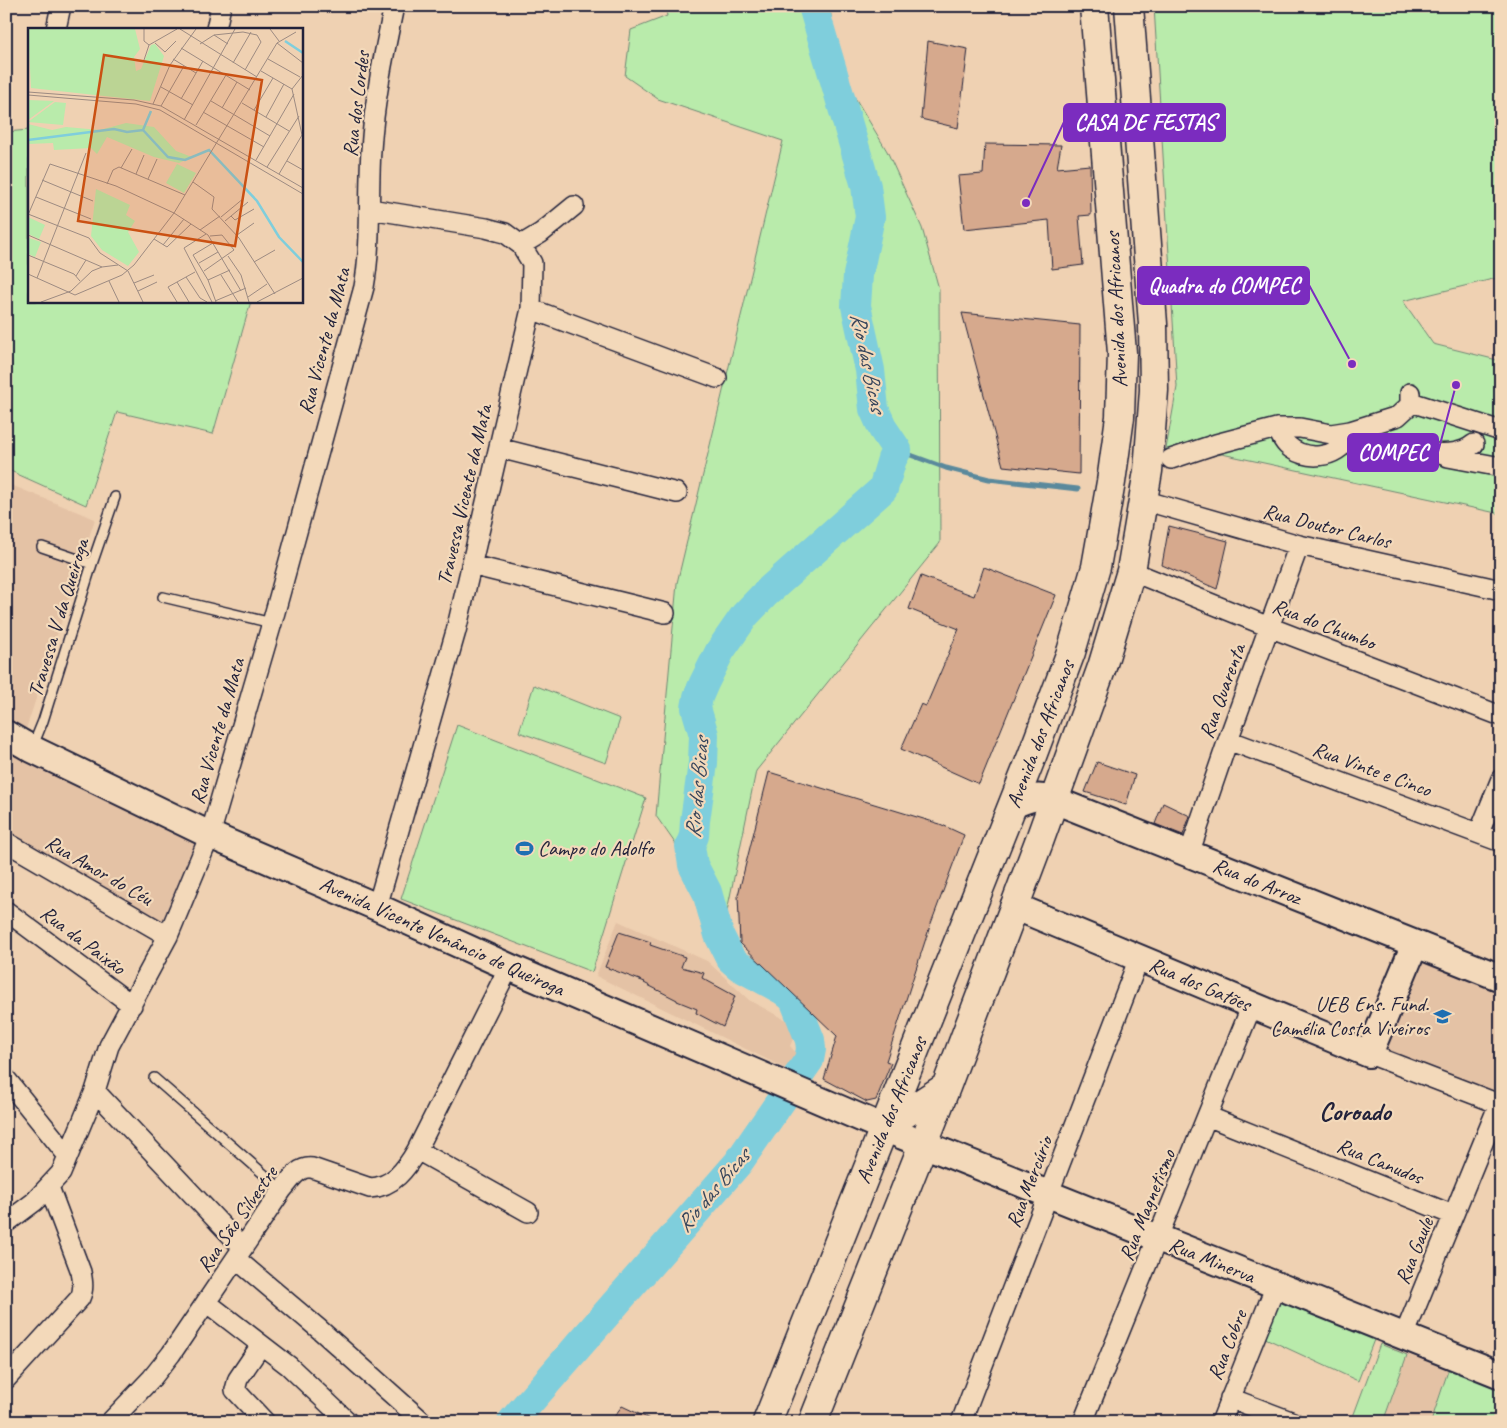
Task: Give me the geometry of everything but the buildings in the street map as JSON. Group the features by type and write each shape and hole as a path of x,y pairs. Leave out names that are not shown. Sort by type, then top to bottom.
{"main road":[{"name":"Avenida dos Africanos","path":"767,1422 1013,805 1071,652 1096,567 1120,417 1122,353 1094,6"},
{"name":"Avenida dos Africanos","path":"813,1422 946,1087 1054,800 1102,667 1131,572 1148,472 1154,390 1152,324 1129,6"},
{"path":"883,1128 946,1087"}],"street":[{"path":"56,28 61,6"},
{"path":"216,28 221,6"},
{"name":"Rua dos Lordes","path":"370,209 371,150 377,91 394,6"},
{"path":"370,209 486,228 505,233 521,245 541,233 574,206"},
{"name":"Rua Vicente da Mata","path":"6,1222 34,1202 61,1173 94,1091 109,1046 168,936 210,835 272,623 364,287 368,260 370,209"},
{"name":"Travessa Vicente da Mata","path":"377,907 456,631 531,309 532,264 521,245"},
{"path":"531,309 717,378"},
{"path":"1340,436 1398,416 1410,405 1410,397 1480,425 1501,431"},
{"path":"1480,425 1474,431 1474,449 1480,456 1495,459 1501,456"},
{"path":"1277,428 1289,447 1304,454 1325,456 1335,452 1343,447 1340,436"},
{"path":"1171,459 1216,444 1277,428 1300,428 1501,468"},
{"path":"1431,454 1460,452 1474,444"},
{"path":"499,448 677,493"},
{"name":"Rua Doutor Carlos","path":"1144,500 1299,545 1501,590"},
{"name":"Rua Quarenta","path":"1189,854 1299,545"},
{"path":"471,565 665,613"},
{"name":"Rua do Chumbo","path":"1131,572 1501,716"},
{"name":"Avenida Vicente Venâncio de Queiroga","path":"6,734 210,835 377,907 509,967 923,1144"},
{"name":"Rua Vinte e Cinco","path":"1228,740 1501,842"},
{"path":"1479,833 1501,779"},
{"name":"Rua do Arroz","path":"1013,805 1026,799 1041,797 1054,800 1501,978"},
{"name":"Rua Amor do Céu","path":"6,842 168,936"},
{"name":"Rua dos Gatões","path":"1014,906 1368,1054 1500,1101"},
{"name":"Rua da Paixão","path":"6,911 132,1005"},
{"path":"1368,1054 1415,944"},
{"name":"Rua Mercúrio","path":"961,1422 1139,958"},
{"name":"Rua São Silvestre","path":"110,1422 152,1378 282,1190 300,1170 306,1167 370,1188 380,1188 387,1185 401,1173 417,1150 509,967"},
{"name":"Rua Magnetismo","path":"1084,1422 1252,1005"},
{"path":"6,1079 68,1156"},
{"path":"94,1091 239,1254 423,1422"},
{"name":"Rua Gaule","path":"1404,1336 1500,1101"},
{"name":"Rua Canudos","path":"1207,1116 1454,1215"},
{"name":"Rua Minerva","path":"923,1144 1501,1375"},
{"path":"417,1150 528,1212"},
{"path":"6,1379 80,1298 84,1285 81,1272 49,1187"},
{"name":"Rua Cobre","path":"1221,1422 1276,1285"},
{"path":"206,1302 289,1366 348,1422"},
{"path":"261,1345 238,1379 235,1390 265,1422"},
{"path":"1230,1398 1293,1422"}],"lane":[{"name":"Travessa V da Queiroga","path":"32,748 44,721 92,564 115,497"},
{"path":"42,547 92,564"},
{"path":"163,597 272,623"},
{"path":"154,1078 282,1190"}],"shaded area":[{"path":"6,483 95,519 26,729 6,718"},
{"path":"6,734 210,835 168,936 6,842"},
{"path":"618,921 707,961 749,1000 791,1023 796,1032 790,1046 798,1055 793,1072 596,976"},
{"name":"UEB Ens. Fund. Camélia Costa Viveiros","path":"1415,944 1501,978 1501,1099 1369,1054"},
{"path":"1407,1355 1449,1368 1431,1422 1383,1422"}],"green space":[{"path":"665,6 830,6 836,66 887,151 922,228 939,289 940,543 756,771 726,916 656,816 677,583 783,141 658,99 625,76 631,30 667,16"},
{"path":"1154,6 1501,6 1501,277 1403,301 1433,344 1501,361 1501,514 1222,454 1163,466 1177,387"},
{"path":"28,130 28,302 251,302 213,434 117,412 86,505 6,469 6,132"},
{"path":"534,685 620,719 606,763 519,732"},
{"name":"Campo do Adolfo","path":"457,725 646,798 592,972 401,899"},
{"path":"1282,1293 1377,1332 1358,1381 1263,1337"},
{"path":"1380,1344 1407,1355 1383,1422 1351,1422"},
{"path":"1449,1368 1501,1388 1500,1422 1431,1422"}],"waterway":[{"name":"Rio das Bicas","path":"512,1422 738,1163 809,1060 810,1040 794,999 783,990 739,966 731,959 719,935 707,892 693,865 690,846 694,836 703,763 704,735 696,708 698,697 720,651 745,615 766,593 883,489 892,459 897,450 883,429 874,409 870,370 856,306 858,275 870,217 866,186 813,6"},
{"path":"897,450 946,468 989,479 1078,489"}],"place":[{"name":"CASA DE FESTAS","path":"1026,203"},
{"name":"Quadra do COMPEC","path":"1352,364"},
{"name":"COMPEC","path":"1456,385"},
{"name":"Campo do Adolfo","path":"524,848"},
{"name":"UEB Ens. Fund. Camélia Costa Viveiros","path":"1443,1016"}],"district":[{"name":"Coroado","path":"1355,1111"}]}
